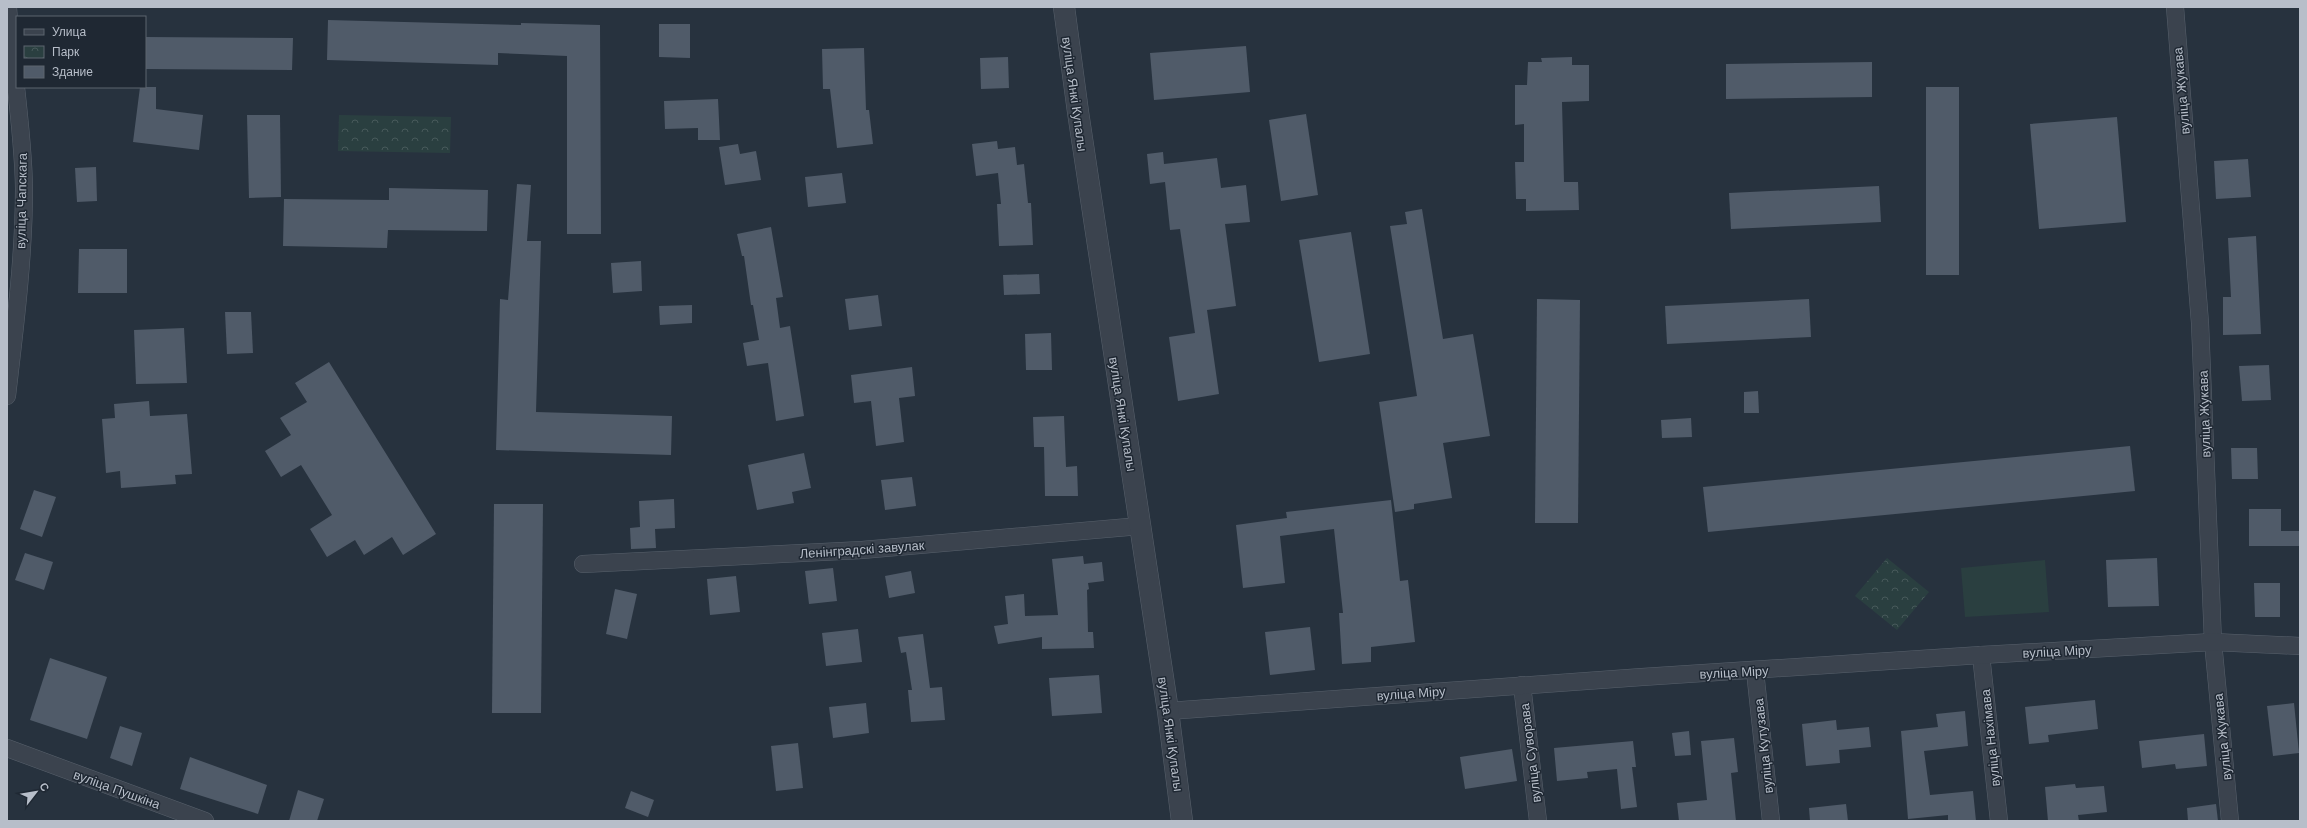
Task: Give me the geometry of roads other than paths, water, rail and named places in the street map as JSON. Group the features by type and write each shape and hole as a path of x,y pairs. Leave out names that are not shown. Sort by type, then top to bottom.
{"street":[{"name":"вуліца Чапскага","path":"8,7 16,77"},
{"name":"вуліца Янкі Купалы","path":"1064,7 1078,112 1168,711 1182,821"},
{"name":"вуліца Жукава","path":"2175,7 2200,323 2213,642 2230,821"},
{"name":"вуліца Чапскага","path":"7,396 16,320 24,188 21,121 17,88"},
{"name":"Ленінградскі завулак","path":"583,564 862,550 1140,526"},
{"name":"вуліца Міру","path":"1168,711 1522,685 1755,671 1981,655 2213,642 2300,646"},
{"name":"вуліца Нахімава","path":"1981,655 1999,821"},
{"name":"вуліца Кутузава","path":"1755,671 1771,821"},
{"name":"вуліца Суворава","path":"1522,685 1538,821"},
{"name":"вуліца Пушкіна","path":"7,748 205,821"}]}
